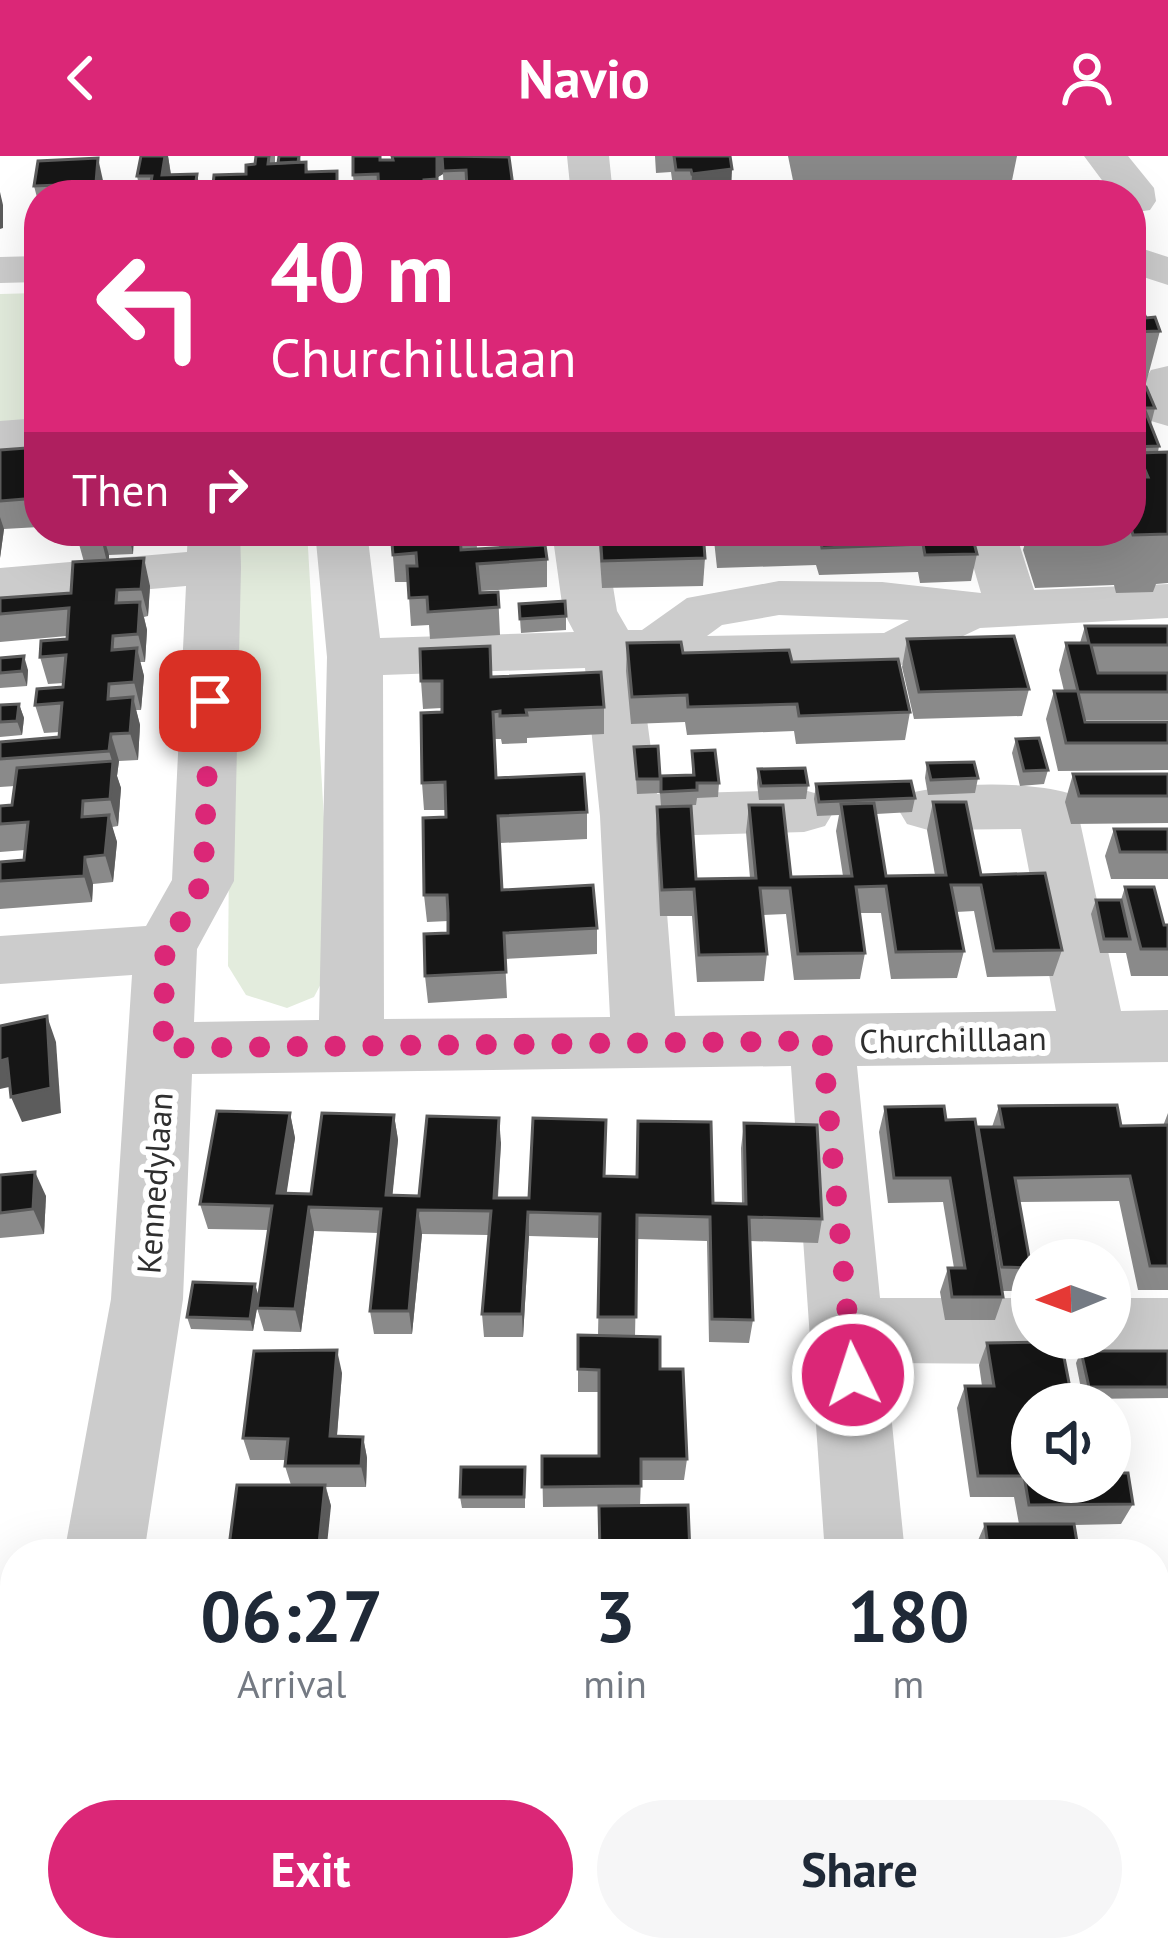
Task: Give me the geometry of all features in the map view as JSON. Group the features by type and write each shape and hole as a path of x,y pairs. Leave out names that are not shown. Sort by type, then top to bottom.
{"street":[{"path":"1105,156 1126,180"},
{"path":"1168,380 1161,393 1168,411"},
{"path":"343,546 355,657 351,1046"},
{"path":"580,546 590,611 632,648 630,816 644,1042"},
{"path":"989,546 991,608"},
{"path":"0,585 215,549"},
{"name":"Kennedylaan","path":"107,1539 147,1299 165,949 203,881 215,549"},
{"path":"355,657 632,648 706,610 778,598 882,598 991,608 1168,601"},
{"path":"928,808 1047,808 1094,1037"},
{"path":"630,816 804,811"},
{"path":"0,960 165,949"},
{"name":"Churchilllaan","path":"163,1048 1168,1036"},
{"path":"822,1041 850,1330 864,1539"},
{"path":"850,1330 1011,1330"},
{"path":"1131,1331 1168,1331"}],"green space":[{"path":"24,293 24,428 0,430 0,294"},
{"path":"232,546 308,546 326,853 325,976 314,997 287,1008 246,995 228,966"}],"building":[{"path":"141,156 165,156 162,175 197,174 196,180 137,176"},
{"path":"256,156 269,156 268,164 306,162 306,172 337,171 337,180 214,180 214,175 246,174 246,165 255,164"},
{"path":"279,156 299,156 298,162 278,163"},
{"path":"353,156 393,160 392,156 437,156 437,179 378,180 378,174 353,175"},
{"path":"442,156 509,157 512,180 467,180 466,170 443,171"},
{"path":"674,156 730,156 732,169 692,174 691,170 676,170"},
{"path":"98,158 96,180 35,180 38,161"},
{"path":"1155,317 1160,331 1146,331 1146,318"},
{"path":"1146,387 1155,408 1146,408"},
{"path":"1146,413 1159,446 1146,446"},
{"path":"24,448 24,499 0,501 0,450"},
{"path":"1168,452 1168,534 1146,535 1146,453"},
{"path":"392,546 461,546 461,550 545,546 547,559 477,564 480,593 498,592 499,607 428,612 427,597 409,598 407,566 417,566 416,553 393,555"},
{"path":"601,546 704,546 705,558 602,561"},
{"path":"923,546 975,546 977,554 925,555"},
{"path":"144,558 141,589 117,590 116,603 140,602 138,634 113,636 112,650 137,648 134,682 109,684 108,699 133,697 130,733 111,734 109,751 0,759 0,742 59,737 62,703 35,705 37,689 63,687 66,655 40,657 41,641 67,639 69,608 0,614 0,598 71,593 73,562"},
{"path":"565,601 566,616 520,619 519,604"},
{"path":"1085,626 1168,626 1168,645 1091,645 1098,673 1168,673 1168,692 1078,692 1085,722 1168,722 1168,743 1066,743 1054,691 1078,691 1066,643 1089,643"},
{"path":"1014,636 1029,689 919,692 907,639"},
{"path":"681,642 683,653 789,650 792,662 898,659 910,712 799,716 797,704 688,707 687,695 632,697 627,643"},
{"path":"490,646 491,677 601,672 604,707 526,710 527,715 493,712 496,778 584,774 587,812 498,816 502,890 593,885 597,928 504,933 506,972 425,976 424,934 448,933 448,913 447,895 424,895 423,818 446,817 445,782 422,783 421,713 442,712 442,681 421,681 420,649"},
{"path":"24,656 22,671 0,673 0,658"},
{"path":"19,704 17,721 0,722 0,705"},
{"path":"1039,738 1048,770 1024,771 1016,739"},
{"path":"658,746 660,776 694,775 692,751 715,750 719,783 661,792 661,779 637,779 634,747"},
{"path":"113,761 110,799 83,801 82,817 109,815 105,855 85,857 84,876 0,881 0,862 24,860 28,822 0,824 0,806 12,805 17,768"},
{"path":"974,762 978,778 931,780 927,763"},
{"path":"805,768 808,785 761,786 758,769"},
{"path":"1073,774 1168,774 1168,796 1079,796"},
{"path":"911,781 915,798 819,802 816,784"},
{"path":"933,802 966,802 981,875 1045,873 1062,950 994,951 981,885 951,885 964,951 896,952 886,886 856,887 865,953 798,954 790,888 760,888 767,954 699,955 694,889 662,890 657,807 691,806 696,879 756,878 749,805 783,805 791,877 852,876 841,804 874,803 886,876 946,875"},
{"path":"1114,829 1168,829 1168,852 1120,852"},
{"path":"1125,887 1154,887 1164,925 1168,925 1168,949 1141,949"},
{"path":"1096,900 1121,900 1130,939 1104,939"},
{"path":"47,1016 51,1088 11,1097 7,1059 0,1061 0,1026"},
{"path":"1117,1105 1121,1126 1168,1125 1168,1266 1150,1266 1130,1176 1015,1178 1026,1239 1011,1239 1011,1267 1002,1267 978,1127 1003,1127 999,1106"},
{"path":"944,1106 946,1120 975,1119 1003,1297 952,1297 948,1268 965,1268 950,1178 894,1178 885,1107"},
{"path":"217,1111 290,1113 277,1193 311,1194 322,1113 394,1115 386,1195 419,1196 427,1116 499,1118 494,1198 529,1198 533,1118 606,1120 604,1176 637,1177 638,1121 711,1122 713,1203 746,1204 744,1123 817,1125 822,1219 749,1217 753,1320 712,1319 710,1217 637,1215 636,1317 598,1317 600,1214 528,1212 522,1314 482,1314 491,1211 418,1210 409,1311 370,1311 381,1209 309,1207 295,1309 257,1308 272,1206 200,1204"},
{"path":"35,1172 33,1209 0,1213 0,1175"},
{"path":"193,1282 255,1284 250,1319 187,1317"},
{"path":"578,1335 660,1337 660,1369 683,1369 687,1459 641,1459 641,1486 542,1487 542,1456 599,1456 599,1370 578,1369"},
{"path":"987,1343 1011,1343 1011,1359 1064,1359 1069,1383 1011,1383 1011,1476 978,1476 965,1386 994,1386"},
{"path":"337,1350 330,1436 363,1437 361,1466 285,1466 288,1439 243,1438 254,1351"},
{"path":"1131,1351 1168,1351 1168,1387 1088,1383 1083,1359 1131,1359"},
{"path":"461,1467 525,1467 524,1497 460,1497"},
{"path":"237,1485 325,1485 320,1539 230,1539"},
{"path":"1131,1492 1133,1504 1029,1505 1131,1503"},
{"path":"688,1505 689,1539 600,1539 599,1506"},
{"path":"985,1524 1074,1524 1076,1539 987,1539"}],"route":[{"path":"210,701 203,881 165,949 163,1048 822,1041 853,1375"}]}
